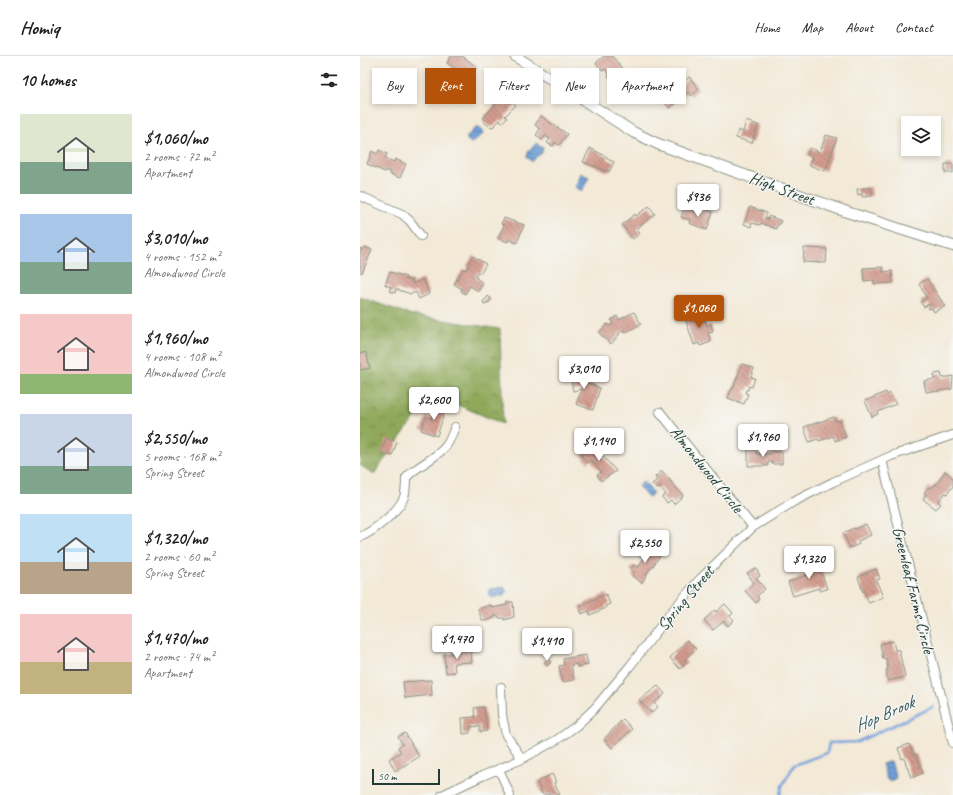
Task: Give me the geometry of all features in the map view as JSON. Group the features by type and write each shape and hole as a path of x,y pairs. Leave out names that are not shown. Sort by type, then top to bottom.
{"street":[{"name":"High Street","path":"515,56 633,132 658,144 850,213 953,246"},
{"path":"360,196 402,214 410,221 421,236"},
{"name":"Almondwood Circle","path":"660,412 753,527"},
{"path":"360,537 389,516 400,504 406,489 406,478 411,471 434,458 447,446 455,427"},
{"name":"Spring Street","path":"442,795 522,759 558,739 576,726 594,708 630,666 673,610 700,578 753,527 793,502 882,460 953,434"},
{"name":"Greenleaf Farms Circle","path":"882,460 953,742"},
{"path":"501,687 502,714 506,735 522,759"},
{"path":"499,769 510,795"}],"green space":[{"path":"360,297 411,315 500,329 503,424 432,394 374,474 360,465"}],"water":[{"path":"476,128 483,131 483,134 471,143 467,140 467,136"},
{"path":"537,143 540,147 543,147 542,153 532,162 527,157 529,150"},
{"path":"580,173 589,177 582,191 575,187 580,177"},
{"path":"643,482 653,492 650,497 647,497 638,486"},
{"path":"504,587 507,592 505,595 492,598 489,595 490,589"},
{"path":"891,761 896,778 890,781 887,780 882,764"}],"building":[{"path":"451,56 462,56 477,67 476,68 454,68 447,63"},
{"path":"604,56 612,56 623,68 607,68 607,72 605,69 603,71 596,63"},
{"path":"689,77 699,89 691,96 688,92 686,94 686,80"},
{"path":"496,104 516,105 505,116 507,118 502,122 500,120 493,127 490,127 483,121 485,120 483,118"},
{"path":"666,104 674,104 669,108"},
{"path":"541,116 567,134 559,145 555,142 553,146 547,143 550,139 545,136 542,140 536,135 540,129 535,125"},
{"path":"746,121 758,125 752,143 736,138 738,130 743,132"},
{"path":"826,135 837,138 825,171 809,165 812,157 807,155 810,148 820,152"},
{"path":"590,148 614,162 609,172 583,162"},
{"path":"379,150 387,154 385,158 394,162 395,159 406,164 400,178 390,174 390,172 386,170 385,172 367,164 372,151 377,154"},
{"path":"945,164 953,164 953,173 945,173"},
{"path":"871,187 872,196 862,197 862,194 858,195 857,189"},
{"path":"649,206 655,214 636,229 640,233 633,239 622,225 635,214 636,216"},
{"path":"685,207 700,214 702,208 713,212 707,230 689,223 690,220 681,217"},
{"path":"750,207 767,213 765,218 768,219 769,216 781,221 779,225 777,225 776,229 761,223 760,225 752,223 751,227 744,224"},
{"path":"504,218 524,225 517,243 509,239 508,242 498,238 504,225 501,224"},
{"path":"365,247 372,250 362,273 360,272 360,248 363,250"},
{"path":"804,248 827,249 826,263 803,262"},
{"path":"473,256 486,264 481,273 478,272 475,276 483,283 478,291 470,286 465,294 461,291 462,289 454,284 463,269 466,270 467,265"},
{"path":"883,267 883,272 892,271 893,283 874,284 874,280 864,281 863,268"},
{"path":"390,272 406,277 405,279 413,281 412,284 423,279 429,294 419,299 416,292 411,294 396,289 395,293 389,291 391,287 385,285"},
{"path":"927,279 945,306 934,312 932,308 928,308 930,306 929,304 924,307 920,302 927,298 919,284"},
{"path":"488,296 491,299 489,302 484,304 483,301"},
{"path":"634,312 641,324 625,333 624,330 618,334 619,335 611,344 599,333 607,324 609,326 613,324 611,320 617,316 619,320"},
{"path":"702,312 707,326 711,324 713,332 708,333 711,342 700,346 699,343 694,345 685,318"},
{"path":"366,352 370,368 360,370 360,354"},
{"path":"742,364 754,368 751,377 755,378 752,387 749,386 748,390 746,390 745,393 748,394 744,404 728,398"},
{"path":"581,368 584,382 600,388 593,410 576,404 582,389 573,391 569,370"},
{"path":"941,373 942,378 953,376 952,389 926,392 924,381 935,379 934,374"},
{"path":"886,392 887,395 890,393 896,404 878,412 878,414 872,417 865,401"},
{"path":"437,404 446,408 437,436 421,430 426,417 431,419"},
{"path":"834,417 835,421 840,420 846,437 835,441 833,436 819,441 818,439 809,442 804,427"},
{"path":"386,438 397,442 392,456 381,453"},
{"path":"593,445 616,471 601,481 597,475 601,472 591,460 588,463 581,455"},
{"path":"748,448 756,448 756,454 782,452 782,464 772,464 772,462 768,462 768,466 748,466"},
{"path":"662,471 683,496 674,504 671,500 667,503 662,497 666,494 660,487 657,489 652,484 657,480 655,477"},
{"path":"945,471 953,478 953,486 947,494 945,493 938,501 941,504 936,509 923,499 926,494 924,492 929,487 931,489 934,485 936,485"},
{"path":"866,524 871,535 858,541 859,544 850,548 843,533"},
{"path":"642,548 647,552 650,548 661,554 651,569 650,568 642,583 632,576 634,573 630,570 634,565 638,568 644,558 638,554"},
{"path":"817,558 827,589 820,591 819,588 793,596 788,582 807,575 806,573 811,571 808,561"},
{"path":"756,568 760,576 756,578 765,589 757,596 759,599 756,603 745,591 754,583 747,573"},
{"path":"876,569 880,579 876,580 883,597 869,603 864,591 863,592 858,577"},
{"path":"606,594 610,604 605,606 606,608 590,615 589,611 582,614 579,607"},
{"path":"507,602 513,602 514,617 504,620 504,618 499,618 499,616 494,616 494,618 484,621 482,620 478,609 491,605 492,608 507,605"},
{"path":"725,604 733,613 730,616 734,620 728,626 724,621 713,630 704,620 715,610 716,612"},
{"path":"687,640 696,649 684,660 687,663 680,669 670,658"},
{"path":"893,641 895,650 899,650 905,677 888,681 886,658 883,659 880,644"},
{"path":"471,650 472,662 454,663 455,672 446,673 444,654"},
{"path":"586,655 588,665 577,667 577,664 571,665 574,680 562,682 559,666 564,665 563,659"},
{"path":"547,659 551,662 547,666 544,663"},
{"path":"431,680 432,695 405,698 403,682"},
{"path":"658,686 665,694 654,703 658,707 651,713 639,700"},
{"path":"484,707 487,731 480,732 480,726 470,727 470,733 463,734 462,718 475,717 474,708"},
{"path":"623,719 632,729 612,748 604,739"},
{"path":"405,733 419,757 395,771 389,759 401,752 398,747 403,744 398,737"},
{"path":"909,744 914,755 916,754 923,773 911,778 904,758 902,759 898,748"},
{"path":"552,774 556,782 554,783 560,795 542,794 537,782"}],"waterway":[{"name":"Hop Brook","path":"780,795 782,786 794,765 827,753 829,743 857,742 933,707"}]}
